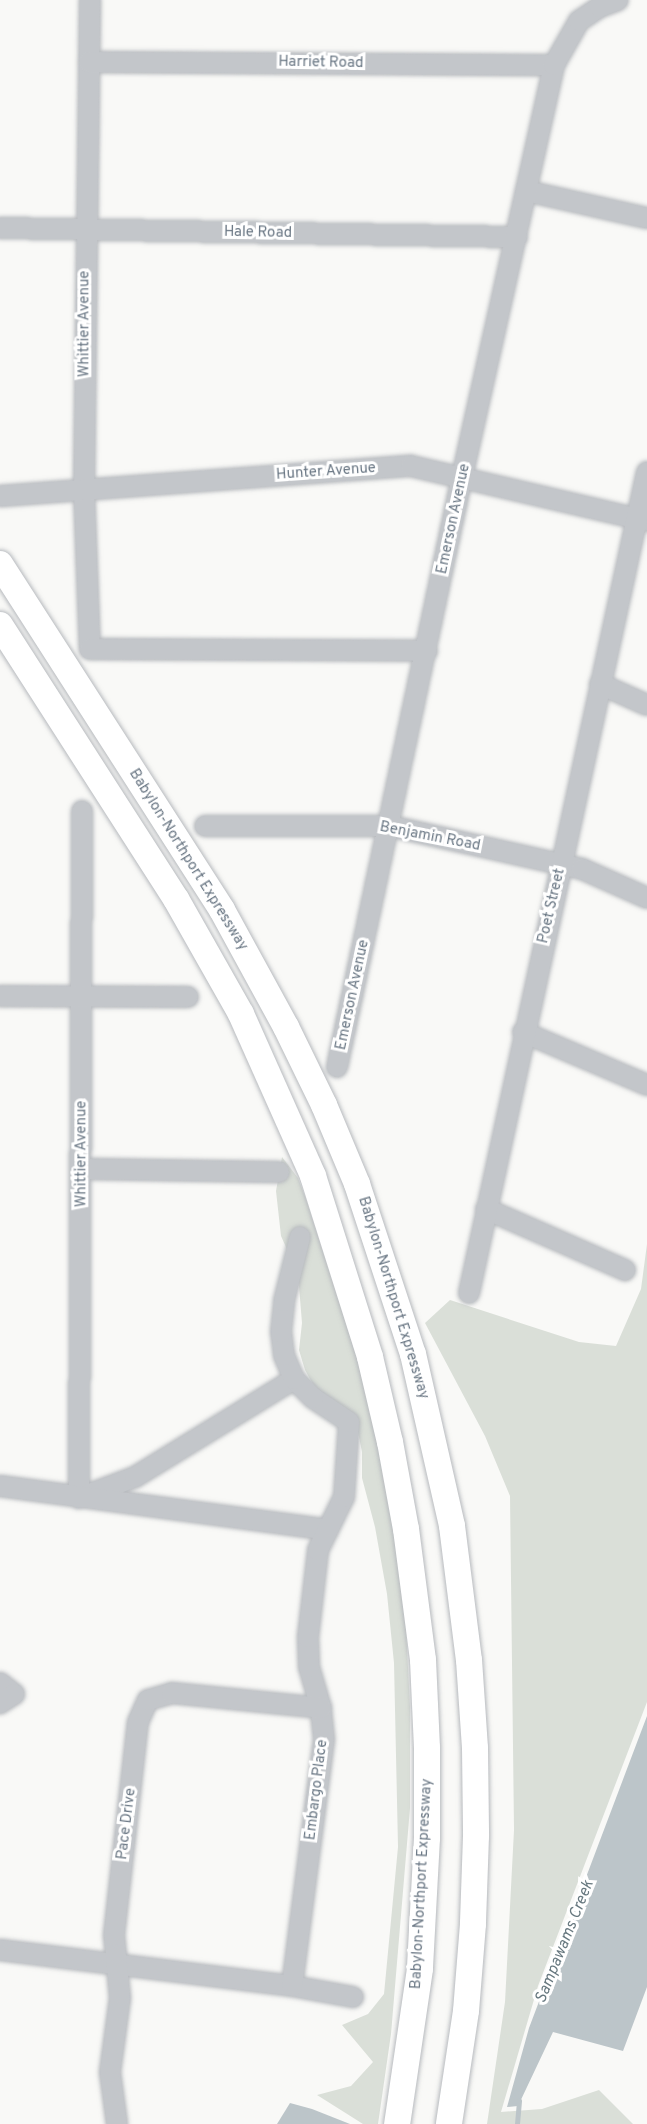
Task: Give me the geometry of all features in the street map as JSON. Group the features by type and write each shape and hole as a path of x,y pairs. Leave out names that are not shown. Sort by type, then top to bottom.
{"main road":[{"name":"Babylon-Northport Expressway","path":"0,564 216,901 286,1027 328,1115 357,1184 413,1354 452,1526 469,1660 475,1748 476,1836 473,1924 466,2011 449,2124"},
{"name":"Babylon-Northport Expressway","path":"0,625 176,898 241,1014 313,1176 370,1357 406,1529 423,1660 427,1748 427,1838 420,1969 397,2124"}],"street":[{"name":"Whittier Avenue","path":"90,0 84,489 90,649 427,651"},
{"name":"Emerson Avenue","path":"337,1067 390,826 462,477 554,65 579,21 600,7 618,0"},
{"name":"Harriet Road","path":"89,62 554,65"},
{"path":"526,191 647,218"},
{"name":"Hale Road","path":"0,228 517,237"},
{"name":"Hunter Avenue","path":"0,496 411,466 642,520"},
{"name":"Poet Street","path":"469,1293 600,684 642,520 647,472"},
{"path":"600,684 647,705"},
{"name":"Whittier Avenue","path":"79,1498 82,811"},
{"name":"Benjamin Road","path":"206,826 390,826 582,869 647,898"},
{"path":"0,996 189,997"},
{"path":"524,1032 647,1085"},
{"path":"82,1169 279,1172"},
{"path":"486,1209 625,1270"},
{"path":"79,1498 135,1477 294,1379 284,1355 281,1332 284,1301 300,1237"},
{"name":"Embargo Place","path":"292,1986 324,1739 321,1708 309,1667 308,1637 318,1550 344,1497 349,1422 313,1398 294,1379"},
{"path":"0,1486 328,1530"},
{"name":"Pace Drive","path":"117,2124 110,2072 120,1998 114,1935 138,1722 148,1700 172,1694 321,1708"},
{"path":"0,1950 292,1986 353,1997"}],"shaded area":[{"path":"282,1157 298,1178 306,1199 356,1355 380,1448 403,1569 410,1707 410,1808 391,2034 378,2124 363,2124 317,2095 351,2086 373,2062 342,2025 368,2014 384,1994 398,1847 394,1663 387,1594 375,1527 362,1478 362,1452 357,1427 319,1395 305,1370 299,1350 302,1323 298,1274 281,1236 276,1191"},
{"path":"647,1244 647,1702 538,1986 501,2112 542,2109 599,2090 633,2124 487,2124 505,2002 514,1830 510,1496 485,1436 425,1323 450,1300 579,1342 616,1346 641,1289"}],"water":[{"path":"647,1716 647,1987 623,2051 553,2032 518,2106 507,2107 529,2028"},
{"path":"290,2103 312,2109 350,2124 277,2124"}],"waterway":[{"name":"Sampawams Creek","path":"517,2124 519,2101"}]}
